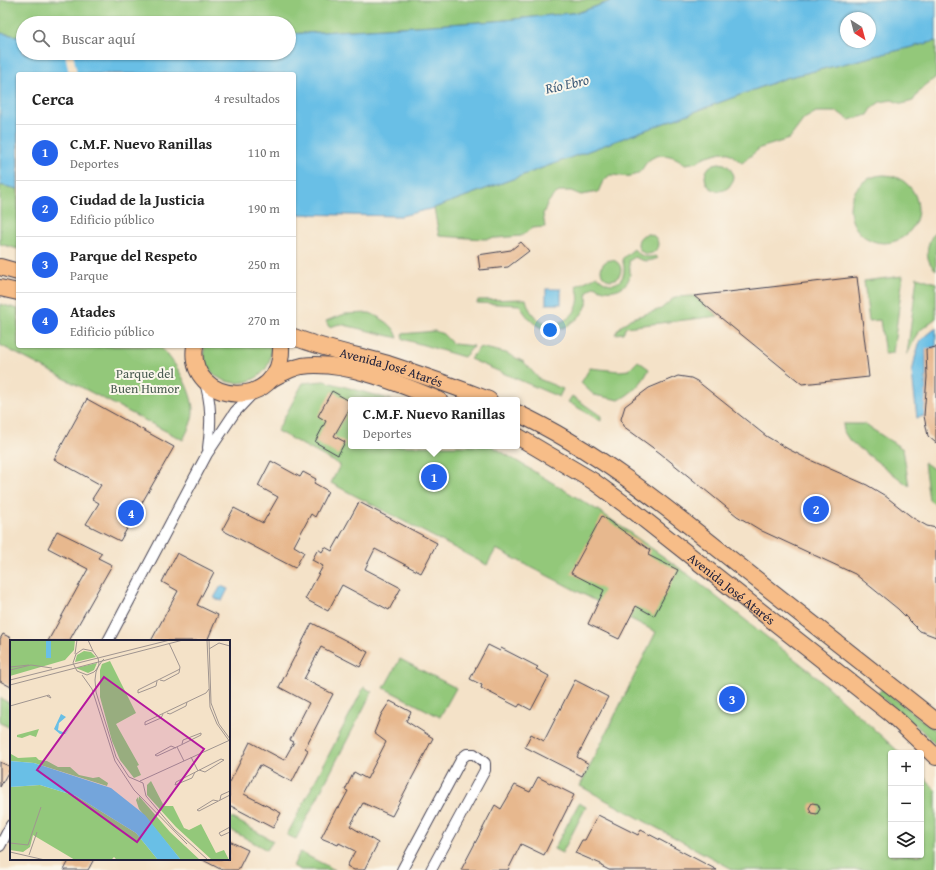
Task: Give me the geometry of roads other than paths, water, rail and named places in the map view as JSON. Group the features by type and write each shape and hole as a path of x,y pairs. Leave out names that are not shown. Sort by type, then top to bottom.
{"main road":[{"path":"0,267 16,271"},
{"path":"0,288 16,292"},
{"name":"Avenida José Atarés","path":"296,338 331,350 387,364 448,384 481,397"},
{"path":"271,379 278,367 281,348"},
{"path":"192,350 203,377 210,384 227,393 237,395 256,390"},
{"name":"Avenida José Atarés","path":"256,390 271,379 301,367 316,366 335,367 382,379 431,397"},
{"name":"Avenida José Atarés","path":"520,414 584,450 658,502 936,721"},
{"name":"Avenida José Atarés","path":"520,438 593,481 649,522 892,715 936,757"}],"street":[{"path":"203,377 209,396 211,412 207,454"},
{"path":"109,640 207,454 235,412 256,390"},
{"path":"402,870 462,758 467,754 474,754 485,763 485,770 431,870"},
{"path":"0,846 10,827"}],"water":[{"name":"Río Ebro","path":"614,0 936,0 936,41 786,78 434,208 401,216 296,214 296,72 16,72 16,189 0,185 0,33 16,36 16,60 296,60 296,34 496,21 580,12"},
{"path":"546,289 561,289 561,304 546,304"},
{"path":"936,328 936,347 926,349 926,397 924,416 917,418 912,373 915,358 920,341"},
{"path":"221,586 228,589 222,601 214,598"}],"place":[{"name":"C.M.F. Nuevo Ranillas","path":"434,477"},
{"name":"Ciudad de la Justicia","path":"816,509"},
{"name":"Atades","path":"131,513"},
{"name":"Parque del Respeto","path":"732,699"}],"park label":[{"name":"Parque del Buen Humor","path":"145,380"}]}
